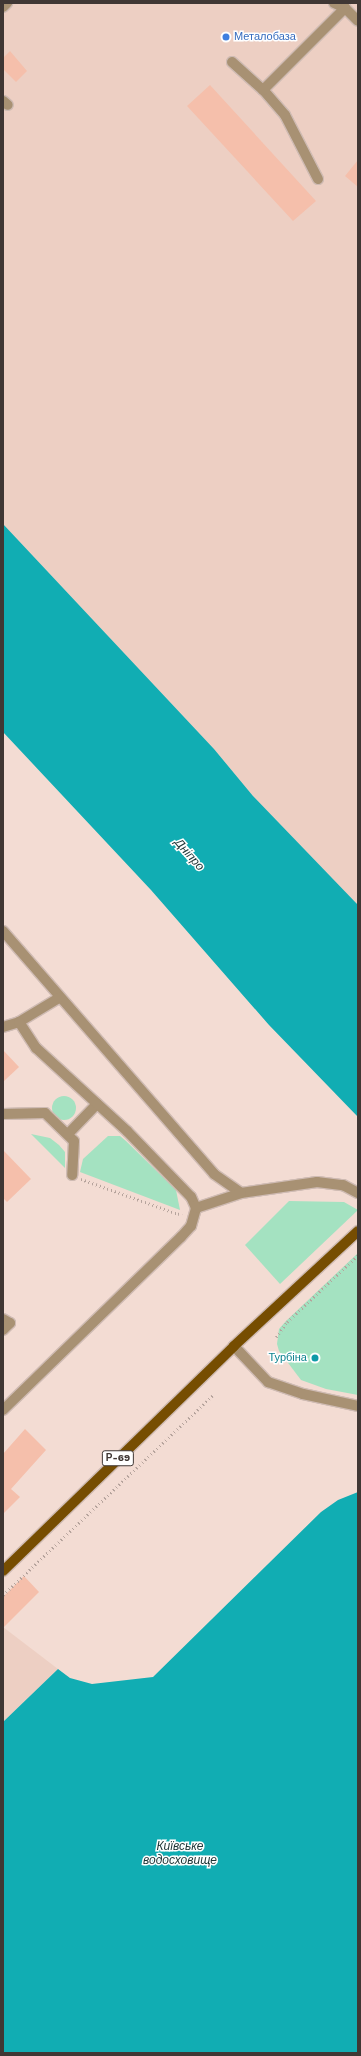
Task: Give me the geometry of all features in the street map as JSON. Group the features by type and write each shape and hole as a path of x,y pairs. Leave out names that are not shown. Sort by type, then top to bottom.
{"main road":[{"name":"Р-69","path":"3,1571 234,1346 358,1231"}],"street":[{"path":"3,7 7,3"},
{"path":"334,3 345,8 358,21"},
{"path":"263,90 345,8"},
{"path":"232,62 263,90 286,114 318,179"},
{"path":"3,931 59,998 214,1174 241,1193"},
{"path":"3,1026 19,1022 59,998"},
{"path":"3,1410 181,1237 191,1226 196,1208 191,1197 97,1104 36,1048 19,1022"},
{"path":"68,1134 97,1104"},
{"path":"3,1114 45,1113 74,1141 72,1175"},
{"path":"196,1208 241,1193 317,1182 343,1185 358,1193"},
{"path":"3,1319 10,1323 3,1330"},
{"path":"234,1346 268,1382 304,1394 358,1406"}],"path":[{"path":"72,1175 178,1214 196,1208"},
{"path":"276,1337 288,1322 358,1255"},
{"path":"3,1595 200,1405 214,1394"}],"shaded area":[{"path":"3,3 358,3 358,905 253,796 214,749 3,524"},
{"path":"3,1627 58,1669 3,1722"}],"green space":[{"path":"64,1096 72,1100 76,1108 72,1116 64,1120 56,1116 52,1108 56,1100"},
{"path":"31,1134 50,1138 59,1145 65,1152 65,1168"},
{"path":"108,1136 120,1136 176,1190 180,1210 80,1172 83,1159"},
{"path":"289,1201 344,1202 358,1210 280,1284 245,1245"},
{"path":"358,1253 358,1395 326,1389 301,1380 279,1351 277,1344 279,1329 286,1321"}],"water":[{"name":"Дніпро","path":"3,524 214,749 253,796 358,905 358,1117 269,1025 151,890 3,732"},
{"name":"Київське водосховище","path":"358,1492 358,2053 3,2053 3,1722 58,1669 70,1678 92,1684 153,1677 321,1512 338,1500"}],"building":[{"path":"10,51 27,71 16,82 3,69 3,58"},
{"path":"210,85 316,201 293,221 187,106"},
{"path":"358,160 358,187 345,176"},
{"path":"3,1050 19,1067 3,1082"},
{"path":"3,1150 31,1179 7,1202 3,1198"},
{"path":"25,1429 46,1450 11,1489 20,1497 3,1514 3,1454"},
{"path":"24,1576 39,1592 3,1628 3,1597"}],"place":[{"name":"Металобаза","path":"226,37"},
{"name":"Турбіна","path":"315,1358"}]}
